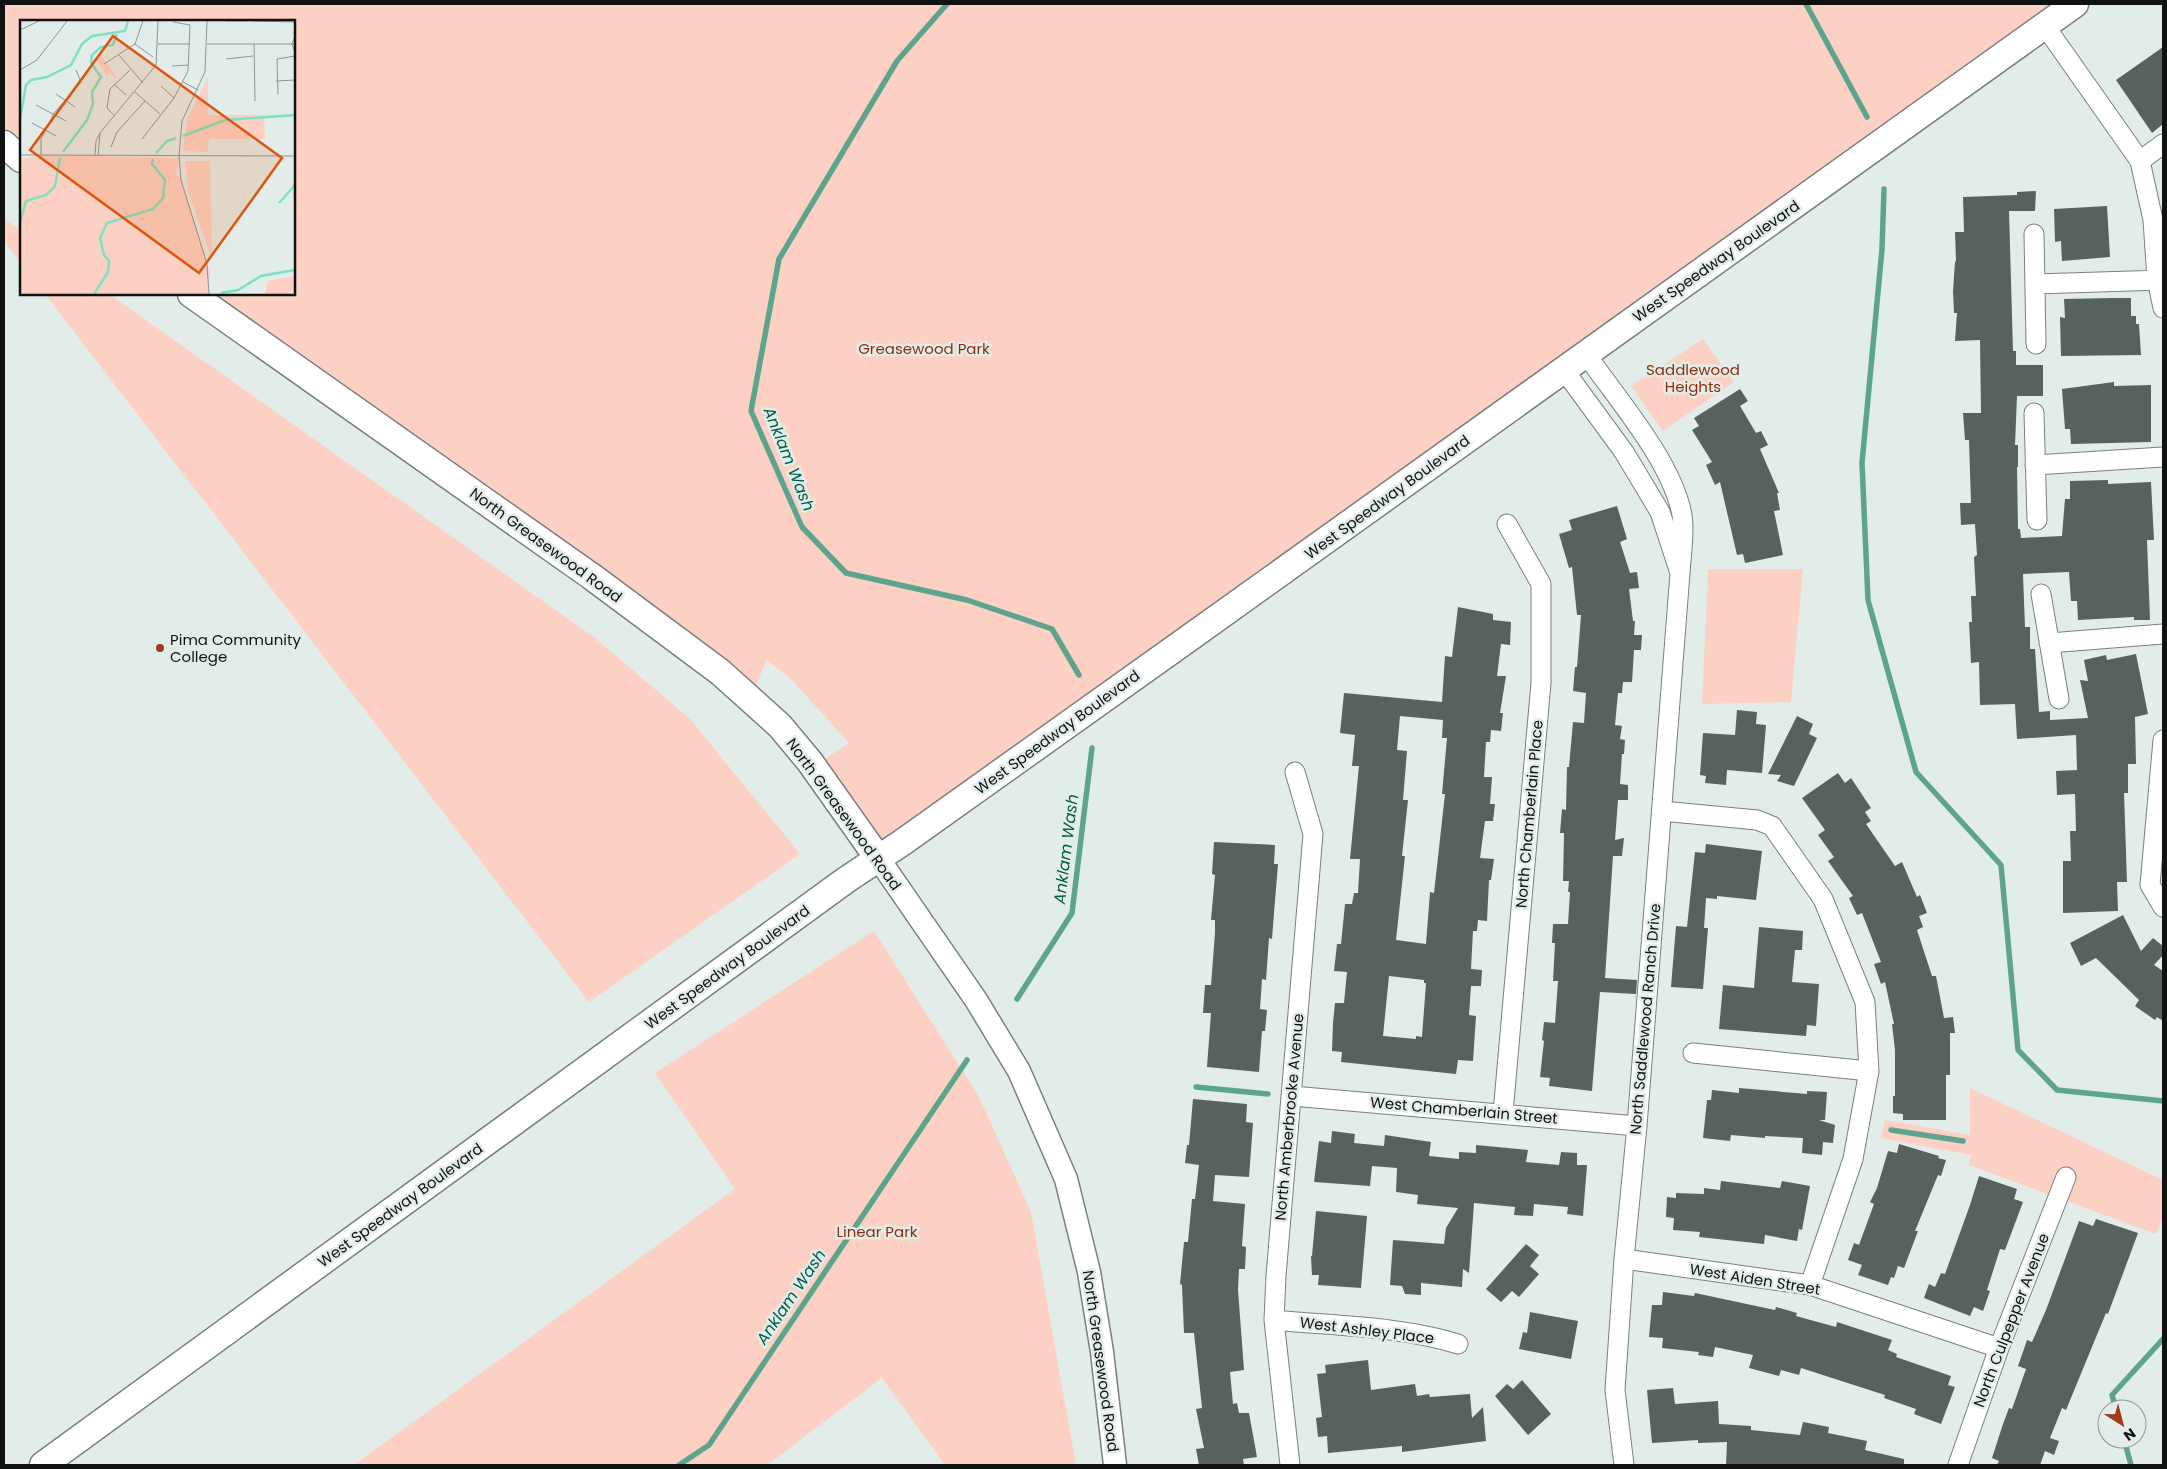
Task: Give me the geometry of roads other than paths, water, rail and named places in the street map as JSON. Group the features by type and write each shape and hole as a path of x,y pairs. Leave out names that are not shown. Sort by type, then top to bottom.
{"main road":[{"name":"West Speedway Boulevard","path":"43,1465 878,858 1891,138 2075,4"},
{"path":"4,144 20,158"},
{"name":"North Greasewood Road","path":"192,295 591,576 720,672 780,726 827,786 878,858"}],"street":[{"path":"2044,26 2140,161 2153,220 2163,308"},
{"path":"2140,161 2163,144"},
{"path":"2034,234 2036,344"},
{"path":"2035,284 2160,280"},
{"name":"North Saddlewood Ranch Drive","path":"1586,354 1648,443 1669,477 1682,516 1680,573 1662,811 1637,1126 1624,1259 1615,1390 1624,1465"},
{"name":"North Saddlewood Ranch Drive","path":"1564,370 1624,452 1660,512 1680,573"},
{"path":"2034,413 2037,520"},
{"path":"2036,465 2163,457"},
{"name":"North Chamberlain Place","path":"1503,1113 1541,682 1541,584 1508,524"},
{"path":"2041,594 2059,699"},
{"path":"2049,643 2163,634"},
{"path":"2163,740 2160,811 2150,885 2163,907"},
{"name":"North Amberbrooke Avenue","path":"1290,1465 1274,1320 1276,1276 1313,834 1295,772"},
{"path":"1662,811 1773,823 1823,899 1865,1002 1868,1071 1853,1159 1810,1285"},
{"name":"North Greasewood Road","path":"878,858 976,1000 1019,1071 1066,1179 1089,1272 1102,1352 1115,1465"},
{"path":"1692,1053 1868,1071"},
{"name":"West Chamberlain Street","path":"1292,1096 1637,1126"},
{"name":"North Culpepper Avenue","path":"1958,1465 1998,1348 2066,1176"},
{"name":"West Aiden Street","path":"1624,1259 1810,1285 1998,1348"},
{"name":"West Ashley Place","path":"1274,1320 1404,1332 1440,1338 1458,1344"}],"waterway":[{"name":"Anklam Wash","path":"947,4 897,61 779,259 751,411 802,527 846,573 967,600 1052,629 1079,675"},
{"path":"1806,4 1867,117"},
{"path":"1884,189 1882,249 1862,463 1868,600 1916,772 2001,865 2018,1050 2057,1090 2163,1101"},
{"name":"Anklam Wash","path":"1017,999 1072,913 1092,748"},
{"name":"Anklam Wash","path":"679,1465 709,1445 967,1060"},
{"path":"1196,1087 1268,1094"},
{"path":"1891,1130 1963,1141"},
{"path":"2113,1399 2112,1395 2163,1339"},
{"path":"2127,1449 2131,1465"}],"place":[{"name":"Pima Community College","path":"160,648"}],"park label":[{"name":"Greasewood Park","path":"924,348"},
{"name":"Saddlewood Heights","path":"1693,378"},
{"name":"Linear Park","path":"877,1231"}]}
